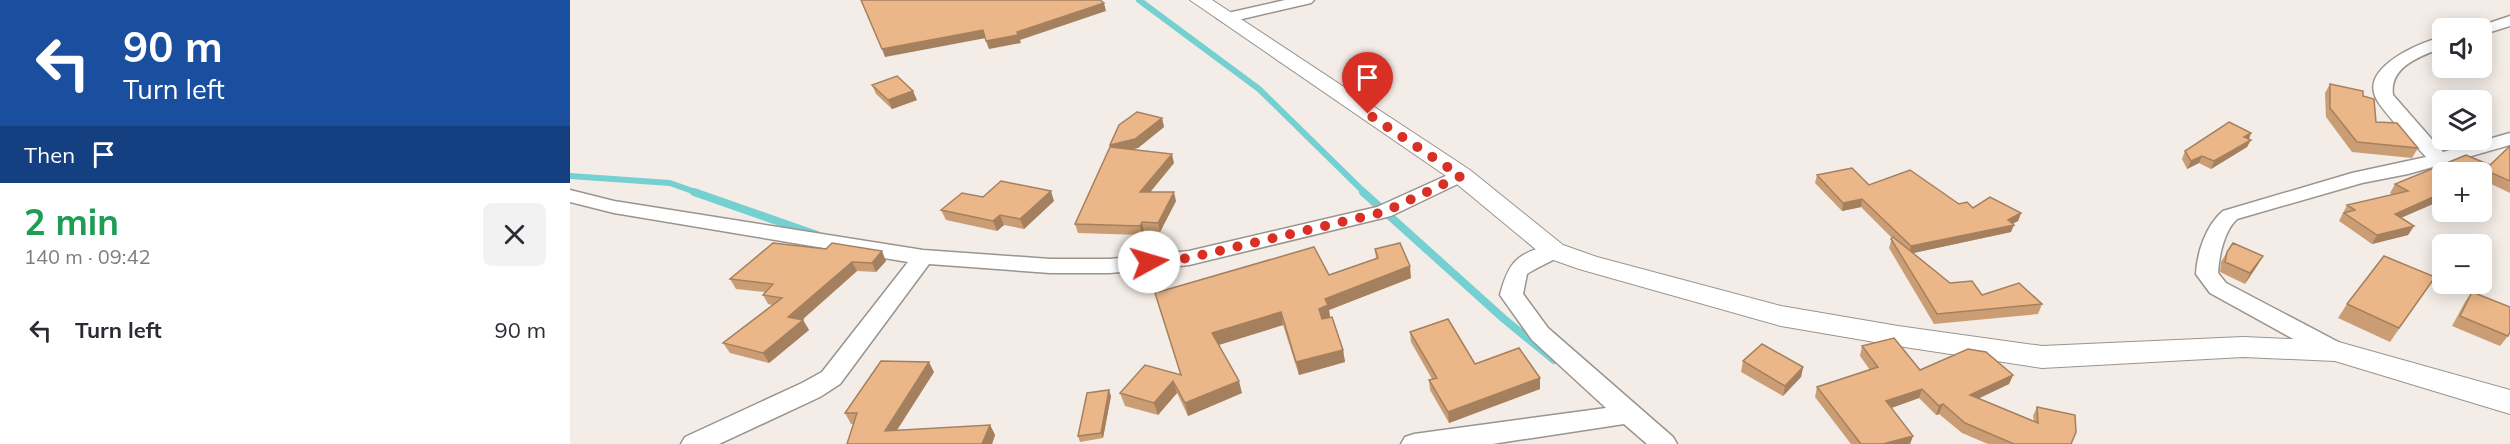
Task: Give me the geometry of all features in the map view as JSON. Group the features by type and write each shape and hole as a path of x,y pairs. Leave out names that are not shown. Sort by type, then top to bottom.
{"street":[{"path":"1199,0 1461,176 1554,251 1588,263 1781,316 2042,357 2243,347 2335,351"},
{"path":"1225,18 1306,0"},
{"path":"2492,27 2510,21"},
{"path":"2432,46 2420,50 2385,74 2381,87 2384,96 2438,158"},
{"path":"2510,139 2401,170 2360,177 2247,208 2223,221 2208,258 2207,274 2218,288 2335,351 2510,402"},
{"path":"570,196 626,209 923,257 1090,266 1189,258 1384,212 1461,176"},
{"path":"1554,251 1534,259 1516,271 1511,295 1539,333 1664,444"},
{"path":"694,444 811,390 831,378 923,257"},
{"path":"1414,444 1583,422 1629,413"}],"building":[{"path":"861,0 1100,0 1104,3 1017,32 1018,35 986,41 983,30 882,49"},
{"path":"897,76 913,91 888,100 872,85"},
{"path":"2330,84 2363,91 2363,96 2374,99 2376,122 2397,123 2418,148 2357,142 2330,108"},
{"path":"1137,112 1162,118 1135,139 1110,145 1119,125"},
{"path":"2229,122 2251,133 2244,137 2251,140 2214,161 2202,156 2191,161 2185,151"},
{"path":"2510,146 2510,181 2492,173 2492,163"},
{"path":"1110,147 1172,154 1140,192 1174,192 1158,223 1142,222 1140,226 1075,224"},
{"path":"2466,155 2483,162 2449,162"},
{"path":"1852,168 1869,185 1910,170 1959,204 1967,202 1973,208 1990,197 2021,213 2008,220 2014,225 1911,246 1862,199 1843,203 1817,175"},
{"path":"2432,169 2432,197 2395,214 2414,226 2377,235 2344,213 2355,210 2347,205 2408,191 2395,184"},
{"path":"1001,181 1051,191 1020,219 1000,215 993,221 941,210 962,193 983,197"},
{"path":"1893,237 1950,283 1972,281 1982,295 2019,283 2042,304 1937,314 1891,239"},
{"path":"773,243 826,249 832,243 882,251 872,263 852,262 788,317 803,320 763,353 723,343 782,298 763,295 773,284 730,279"},
{"path":"1400,243 1410,266 1325,299 1328,305 1319,309 1322,319 1332,317 1343,350 1296,362 1281,312 1212,333 1239,381 1185,403 1173,381 1154,403 1120,393 1145,365 1181,375 1155,293 1314,247 1329,275 1378,258 1375,249"},
{"path":"2233,243 2263,256 2250,273 2225,262 2227,252"},
{"path":"2384,256 2432,276 2432,281 2399,328 2347,304"},
{"path":"2471,294 2477,294 2510,307 2510,332 2508,336 2460,316"},
{"path":"1448,319 1475,364 1519,348 1540,378 1448,412 1429,380 1437,378 1410,332"},
{"path":"1894,338 1920,370 1968,349 1986,352 2013,375 1970,395 2038,423 2037,407 2075,415 2076,432 2071,444 2014,444 1965,423 1943,404 1939,406 1922,389 1886,401 1913,436 1883,444 1861,444 1817,387 1878,367 1862,346"},
{"path":"1762,344 1803,367 1785,386 1743,361"},
{"path":"881,361 929,362 885,431 990,425 982,444 847,444 857,413 845,413"},
{"path":"1109,390 1101,433 1078,436 1087,393"}],"waterway":[{"path":"1139,0 1259,89 1365,193"},
{"path":"570,176 670,183 698,193"},
{"path":"694,192 817,235"},
{"path":"1363,192 1504,319 1554,360"}],"route":[{"path":"1149,262 1189,258 1384,212 1461,176 1368,114"}]}
